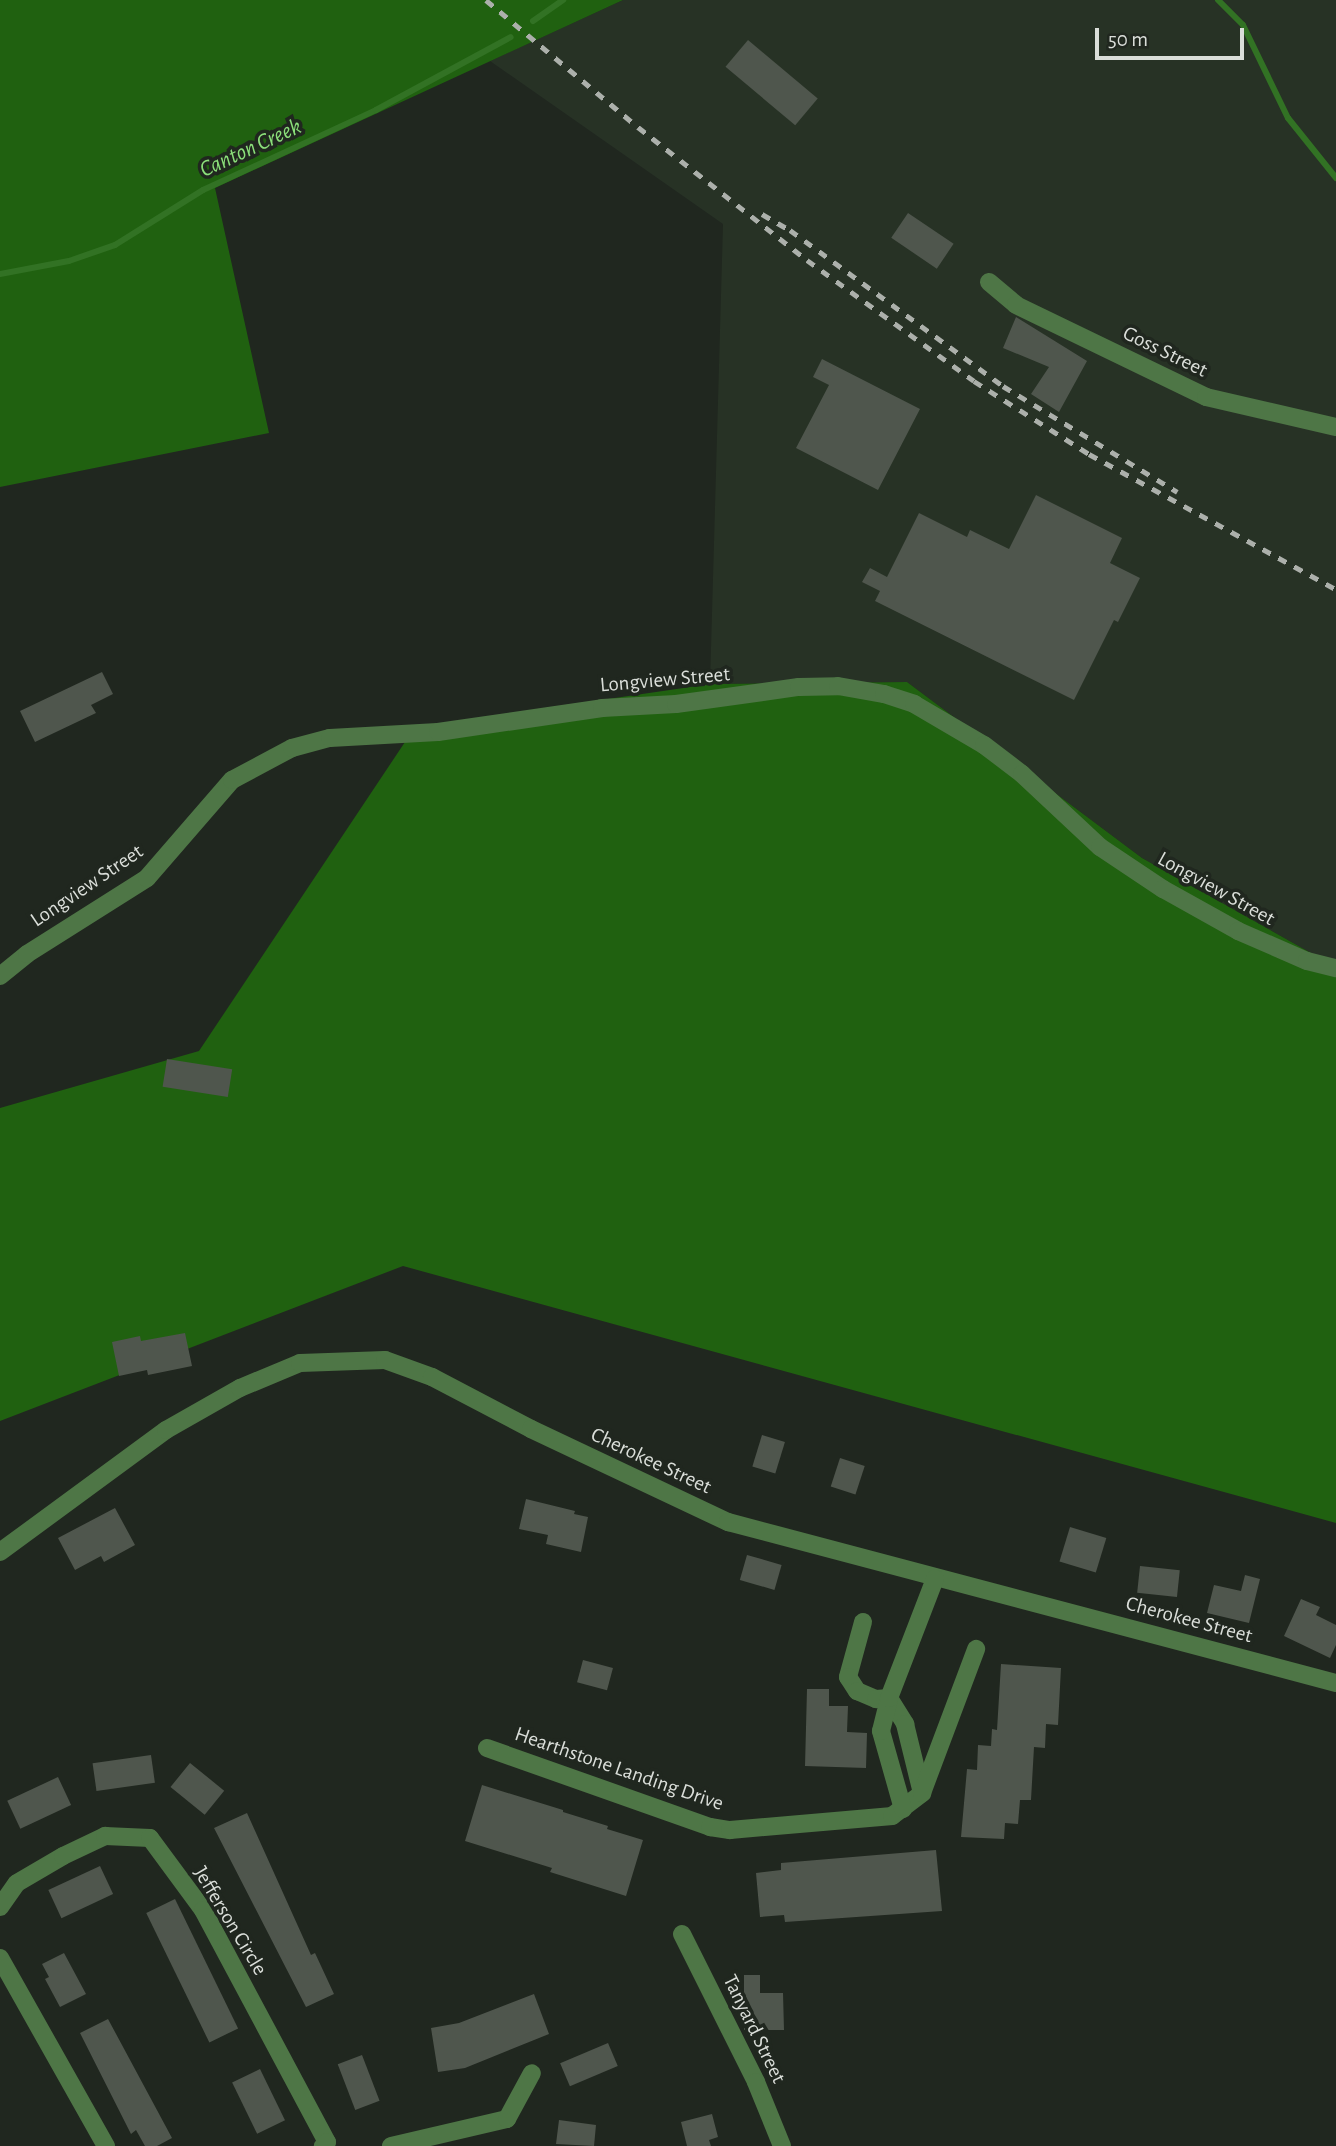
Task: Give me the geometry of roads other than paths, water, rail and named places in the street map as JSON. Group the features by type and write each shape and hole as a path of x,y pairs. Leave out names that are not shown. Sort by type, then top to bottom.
{"street":[{"name":"Goss Street","path":"989,282 1016,305 1206,397 1336,427"},
{"name":"Longview Street","path":"0,976 27,954 147,878 232,780 292,748 330,738 438,732 533,721 602,708 676,704 799,687 838,686 884,694 914,704 984,746 1022,774 1100,846 1163,889 1238,931 1307,961 1336,968"},
{"name":"Cherokee Street","path":"0,1552 166,1430 240,1388 300,1363 385,1360 432,1377 531,1429 728,1522 1336,1683"},
{"path":"902,1809 881,1731 889,1698 935,1578"},
{"path":"863,1622 848,1677 857,1691 876,1699 889,1698"},
{"path":"922,1793 976,1649"},
{"path":"889,1698 905,1724 922,1793"},
{"name":"Hearthstone Landing Drive","path":"487,1748 710,1828 730,1830 892,1816 922,1793"},
{"name":"Jefferson Circle","path":"0,1908 17,1883 94,1841 105,1836 150,1838 203,1910 327,2142 323,2146"},
{"name":"Tanyard Street","path":"682,1934 756,2082 782,2146"},
{"path":"0,1958 106,2146"},
{"path":"391,2146 506,2119 532,2073"}],"waterway":[{"name":"Canton Creek","path":"533,21 563,0"},
{"name":"Canton Creek","path":"1218,0 1243,25 1288,118 1336,178"},
{"name":"Canton Creek","path":"0,274 69,261 115,245 203,190 376,110 511,37"}],"railway":[{"path":"486,0 638,127 807,260 974,381 1089,454 1336,589"},
{"path":"762,214 790,230 1003,386 1177,492"}]}
